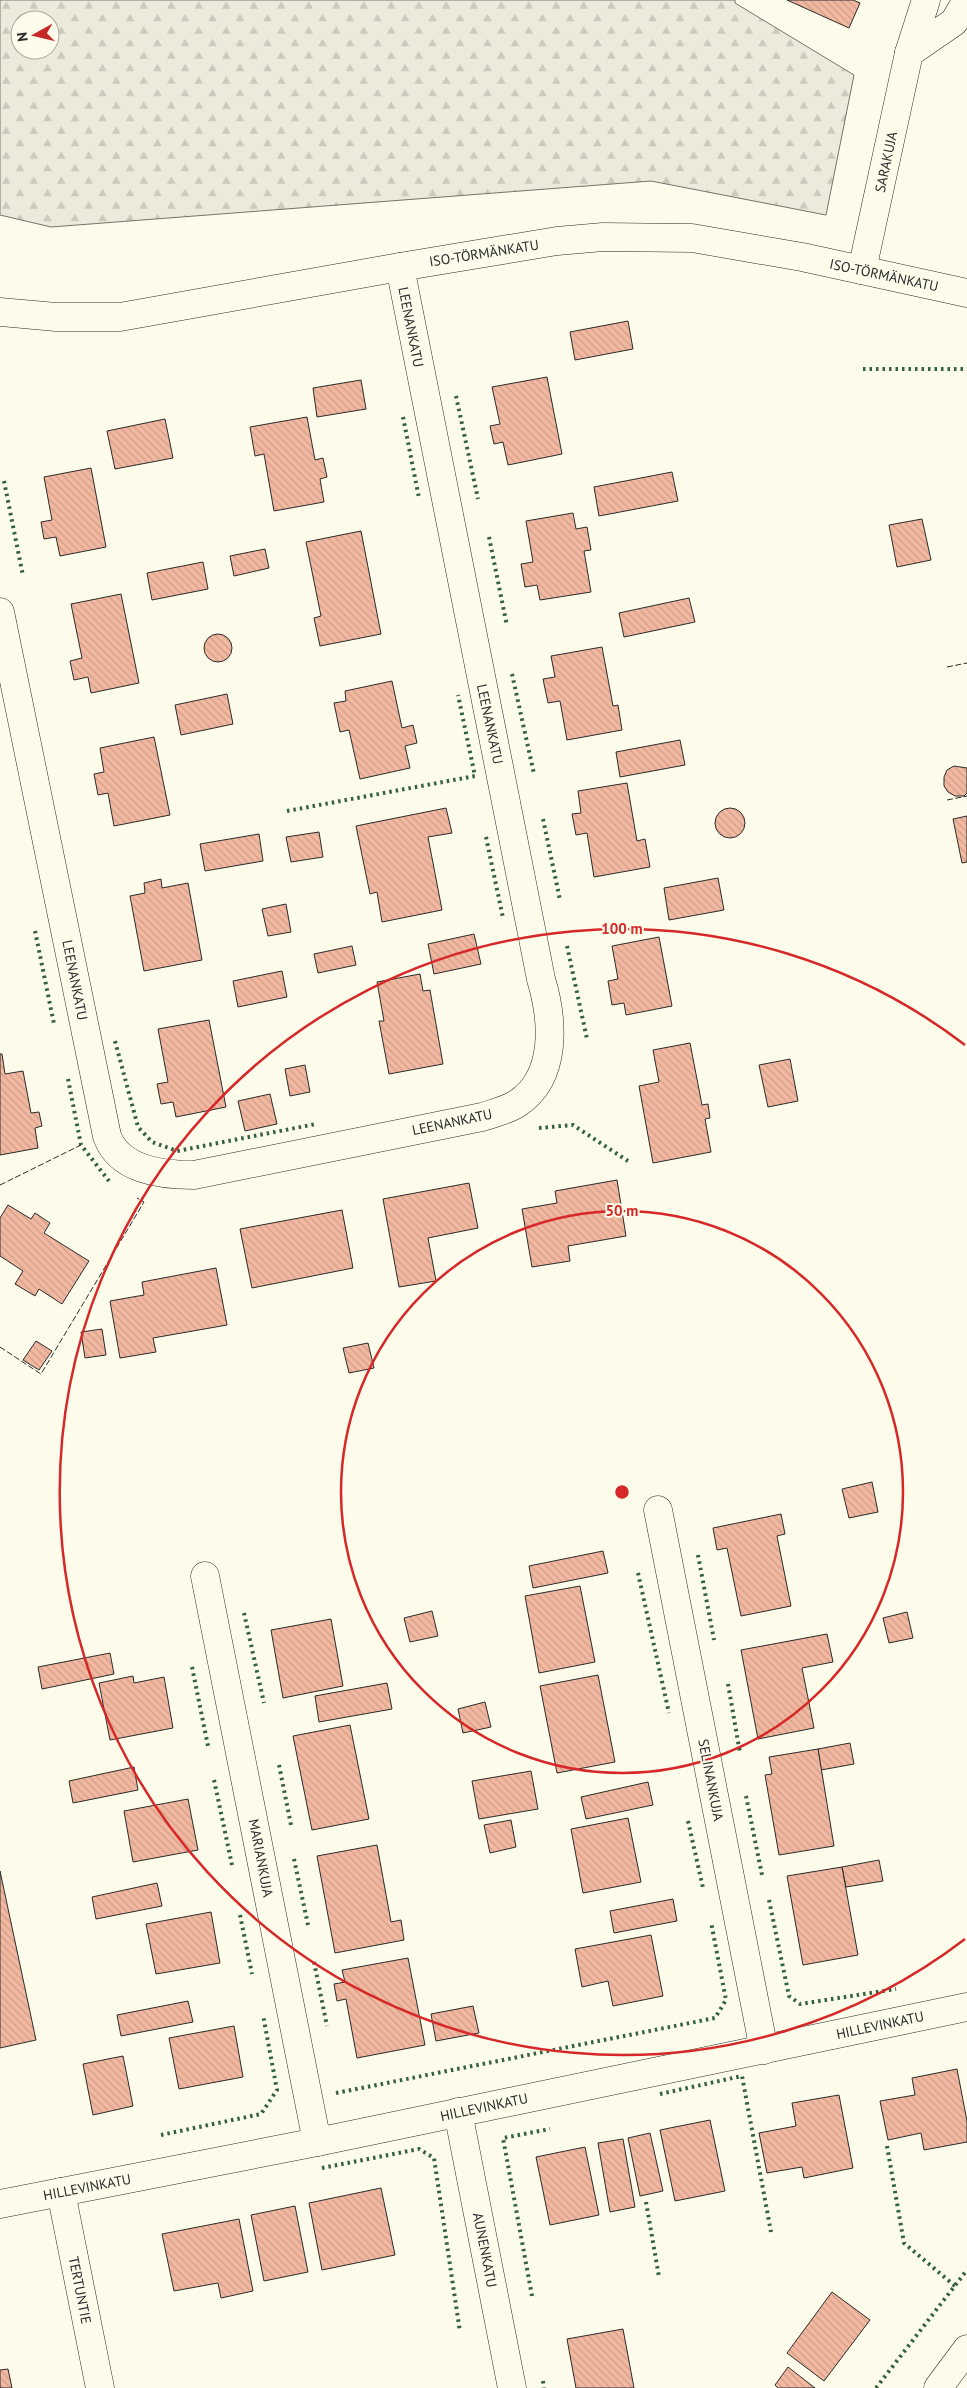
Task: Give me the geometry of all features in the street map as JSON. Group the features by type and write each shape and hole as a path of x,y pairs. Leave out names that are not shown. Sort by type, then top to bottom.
{"street":[{"name":"SARAKUJA","path":"862,270 909,53 926,0"},
{"path":"909,53 954,22 967,0"},
{"name":"ISO-TÖRMÄNKATU","path":"0,312 56,317 120,317 400,267 557,241 603,237 692,238 802,257 967,293"},
{"name":"LEENANKATU","path":"0,612 107,1136 111,1147 118,1156 150,1170 172,1175 194,1175 482,1117 517,1104 528,1095 543,1069 549,1045 551,1022 548,1001 541,979 400,267"},
{"name":"SELINANKUJA","path":"658,1510 764,2050"},
{"name":"MARIANKUJA","path":"205,1576 317,2142"},
{"name":"HILLEVINKATU","path":"0,2204 317,2142 967,2007"},
{"name":"AUNENKATU","path":"458,2112 512,2388"},
{"name":"TERTUNTIE","path":"60,2192 100,2388"},
{"path":"938,2388 967,2349"}],"green space":[{"path":"0,0 735,0 735,3 854,75 826,215 651,181 51,227 0,215"}],"building":[{"path":"787,0 853,0 860,3 849,28"},
{"path":"628,321 633,349 575,360 570,332"},
{"path":"547,377 562,454 508,465 503,442 494,444 490,426 500,424 492,387"},
{"path":"361,380 366,409 317,417 313,388"},
{"path":"307,417 315,460 323,458 327,477 320,479 324,502 274,511 264,454 255,456 250,427"},
{"path":"165,419 173,458 115,469 107,431"},
{"path":"91,468 106,547 60,556 56,537 44,539 41,522 52,520 44,477"},
{"path":"672,472 678,501 599,516 594,487"},
{"path":"573,513 576,529 587,527 591,550 584,551 591,592 540,600 537,585 525,587 521,564 533,562 526,521"},
{"path":"922,519 931,560 897,567 889,525"},
{"path":"361,531 381,634 320,646 314,618 321,616 306,542"},
{"path":"265,549 269,568 234,576 230,556"},
{"path":"203,562 208,589 152,600 147,573"},
{"path":"121,594 139,683 91,693 88,677 74,680 70,661 82,658 71,604"},
{"path":"689,598 695,622 624,637 619,613"},
{"path":"218,634 228,638 232,648 228,658 218,662 208,658 204,648 208,638"},
{"path":"602,647 613,706 618,705 622,730 567,740 560,701 548,703 543,679 555,677 551,656"},
{"path":"392,681 402,728 413,725 417,743 405,746 410,768 360,779 349,730 340,732 334,703 346,701 345,691"},
{"path":"227,694 233,724 181,735 175,705"},
{"path":"154,737 170,815 114,826 108,793 98,795 94,774 104,772 100,748"},
{"path":"680,740 685,765 620,777 616,752"},
{"path":"954,766 967,768 967,793 964,796 955,796 948,792 944,786 944,777 947,770"},
{"path":"627,783 637,841 645,839 650,867 594,877 587,833 576,835 572,814 581,813 578,791"},
{"path":"446,808 452,833 428,837 442,910 382,922 377,892 370,894 356,826"},
{"path":"730,808 741,812 745,823 741,834 730,838 719,834 715,823 719,812"},
{"path":"967,816 967,862 962,863 953,819"},
{"path":"319,832 323,857 291,862 286,837"},
{"path":"259,834 263,861 205,871 200,844"},
{"path":"718,878 724,910 669,920 664,888"},
{"path":"161,879 162,888 188,883 202,960 144,971 130,896 145,893 144,883"},
{"path":"286,904 291,932 268,936 262,909"},
{"path":"474,934 481,964 434,974 428,944"},
{"path":"659,937 672,1006 626,1015 624,1003 612,1005 608,981 618,979 612,946"},
{"path":"352,946 356,965 318,973 314,954"},
{"path":"282,971 287,997 238,1007 233,981"},
{"path":"420,974 423,991 430,990 443,1064 389,1074 379,1021 384,1021 377,982"},
{"path":"209,1020 226,1107 176,1117 173,1102 161,1104 157,1084 168,1082 158,1029"},
{"path":"690,1043 702,1105 708,1104 710,1118 705,1119 711,1152 653,1163 639,1086 659,1082 653,1050"},
{"path":"0,1054 2,1054 5,1074 23,1071 31,1113 39,1112 42,1126 35,1128 38,1148 0,1155"},
{"path":"790,1059 798,1101 768,1107 759,1065"},
{"path":"305,1065 310,1092 290,1096 285,1069"},
{"path":"270,1094 277,1124 245,1131 238,1101"},
{"path":"617,1180 626,1236 568,1246 570,1261 532,1267 522,1209 557,1203 555,1191"},
{"path":"469,1183 478,1228 428,1238 436,1281 399,1287 383,1199"},
{"path":"8,1205 31,1219 35,1213 50,1223 44,1233 89,1261 62,1304 39,1289 35,1296 15,1284 23,1271 0,1256 0,1218"},
{"path":"342,1210 353,1268 252,1288 240,1229"},
{"path":"216,1268 227,1325 153,1338 156,1352 120,1358 110,1301 144,1295 142,1282"},
{"path":"102,1329 106,1355 85,1358 81,1332"},
{"path":"36,1341 52,1351 39,1370 23,1360"},
{"path":"368,1343 374,1368 349,1373 343,1348"},
{"path":"872,1482 878,1512 849,1518 842,1489"},
{"path":"781,1514 785,1534 777,1536 791,1606 741,1616 727,1548 717,1550 713,1528"},
{"path":"603,1551 608,1573 533,1588 529,1566"},
{"path":"580,1586 595,1662 539,1673 525,1596"},
{"path":"432,1611 438,1636 410,1642 404,1618"},
{"path":"907,1612 913,1638 889,1643 883,1618"},
{"path":"331,1619 343,1686 283,1698 271,1630"},
{"path":"827,1634 833,1662 802,1668 814,1728 758,1739 741,1650"},
{"path":"110,1653 114,1674 42,1689 38,1667"},
{"path":"598,1675 615,1762 557,1773 540,1686"},
{"path":"133,1676 134,1683 164,1677 173,1728 110,1740 99,1683"},
{"path":"387,1683 392,1709 319,1722 315,1696"},
{"path":"485,1702 491,1727 463,1733 458,1709"},
{"path":"350,1725 369,1819 312,1830 293,1736"},
{"path":"850,1743 854,1764 821,1770 818,1749"},
{"path":"818,1749 834,1846 779,1855 765,1775 772,1774 769,1757"},
{"path":"134,1767 138,1790 73,1803 69,1781"},
{"path":"531,1771 538,1809 479,1819 472,1781"},
{"path":"648,1782 653,1805 586,1819 581,1797"},
{"path":"188,1799 198,1850 133,1862 124,1811"},
{"path":"628,1818 641,1882 583,1893 571,1829"},
{"path":"511,1820 516,1847 490,1853 484,1825"},
{"path":"377,1845 391,1922 401,1920 404,1940 335,1953 317,1856"},
{"path":"879,1860 883,1881 846,1887 842,1867"},
{"path":"842,1867 858,1955 803,1965 787,1876"},
{"path":"0,1871 36,2040 0,2048"},
{"path":"157,1883 162,1906 96,1919 92,1897"},
{"path":"673,1899 677,1921 614,1933 610,1911"},
{"path":"211,1912 220,1963 156,1974 146,1924"},
{"path":"651,1935 663,1996 613,2006 608,1981 582,1987 575,1949"},
{"path":"408,1958 425,2045 357,2058 346,1999 337,2001 334,1984 345,1982 342,1970"},
{"path":"188,2001 193,2022 121,2036 117,2015"},
{"path":"473,2006 479,2033 436,2041 431,2014"},
{"path":"234,2026 243,2077 179,2089 169,2038"},
{"path":"123,2056 133,2106 93,2115 83,2064"},
{"path":"957,2069 967,2121 967,2142 924,2150 921,2133 888,2140 880,2101 915,2095 912,2078"},
{"path":"839,2095 853,2168 804,2178 802,2167 767,2173 759,2133 796,2126 792,2103"},
{"path":"710,2120 725,2191 675,2201 660,2130"},
{"path":"650,2133 663,2191 640,2196 628,2138"},
{"path":"623,2139 635,2207 610,2212 598,2143"},
{"path":"585,2147 599,2215 550,2225 536,2157"},
{"path":"381,2188 395,2255 322,2270 309,2203"},
{"path":"295,2206 308,2272 264,2281 251,2215"},
{"path":"239,2219 253,2291 221,2298 218,2283 174,2291 162,2234"},
{"path":"832,2292 870,2320 824,2381 787,2353"},
{"path":"623,2329 634,2388 576,2388 567,2339"},
{"path":"788,2367 815,2388 778,2388 775,2385"},
{"path":"8,2369 12,2388 0,2388 0,2370"}],"hedge":[{"path":"863,369 967,369"},
{"path":"456,396 478,499"},
{"path":"403,417 419,498"},
{"path":"4,481 23,576"},
{"path":"489,537 507,626"},
{"path":"512,674 534,774"},
{"path":"287,811 475,776 458,695"},
{"path":"543,819 560,900"},
{"path":"486,837 503,918"},
{"path":"35,931 54,1024"},
{"path":"567,946 587,1039"},
{"path":"115,1041 138,1127 152,1142 177,1151 316,1124"},
{"path":"68,1079 81,1145 109,1181"},
{"path":"539,1128 573,1125 628,1161"},
{"path":"698,1555 714,1640"},
{"path":"638,1573 669,1713"},
{"path":"244,1613 264,1703"},
{"path":"192,1667 208,1746"},
{"path":"728,1684 740,1753"},
{"path":"279,1765 291,1825"},
{"path":"214,1780 232,1865"},
{"path":"746,1796 762,1875"},
{"path":"688,1821 703,1888"},
{"path":"294,1859 308,1925"},
{"path":"769,1900 789,1996 800,2004 896,1989"},
{"path":"240,1915 252,1974"},
{"path":"336,2093 715,2018 726,2000 711,1922"},
{"path":"314,1962 327,2026"},
{"path":"161,2135 261,2114 277,2090 263,2015"},
{"path":"660,2094 742,2076 771,2232"},
{"path":"532,2296 503,2138 550,2129"},
{"path":"887,2146 904,2243 955,2286"},
{"path":"322,2168 419,2149 434,2158 460,2332"},
{"path":"646,2202 659,2277"},
{"path":"876,2388 967,2270"},
{"path":"543,2381 544,2388"}],"fence":[{"path":"947,667 967,663"},
{"path":"947,800 967,796"},
{"path":"0,1185 81,1145"},
{"path":"0,1347 41,1374 144,1202 137,1198"}]}
